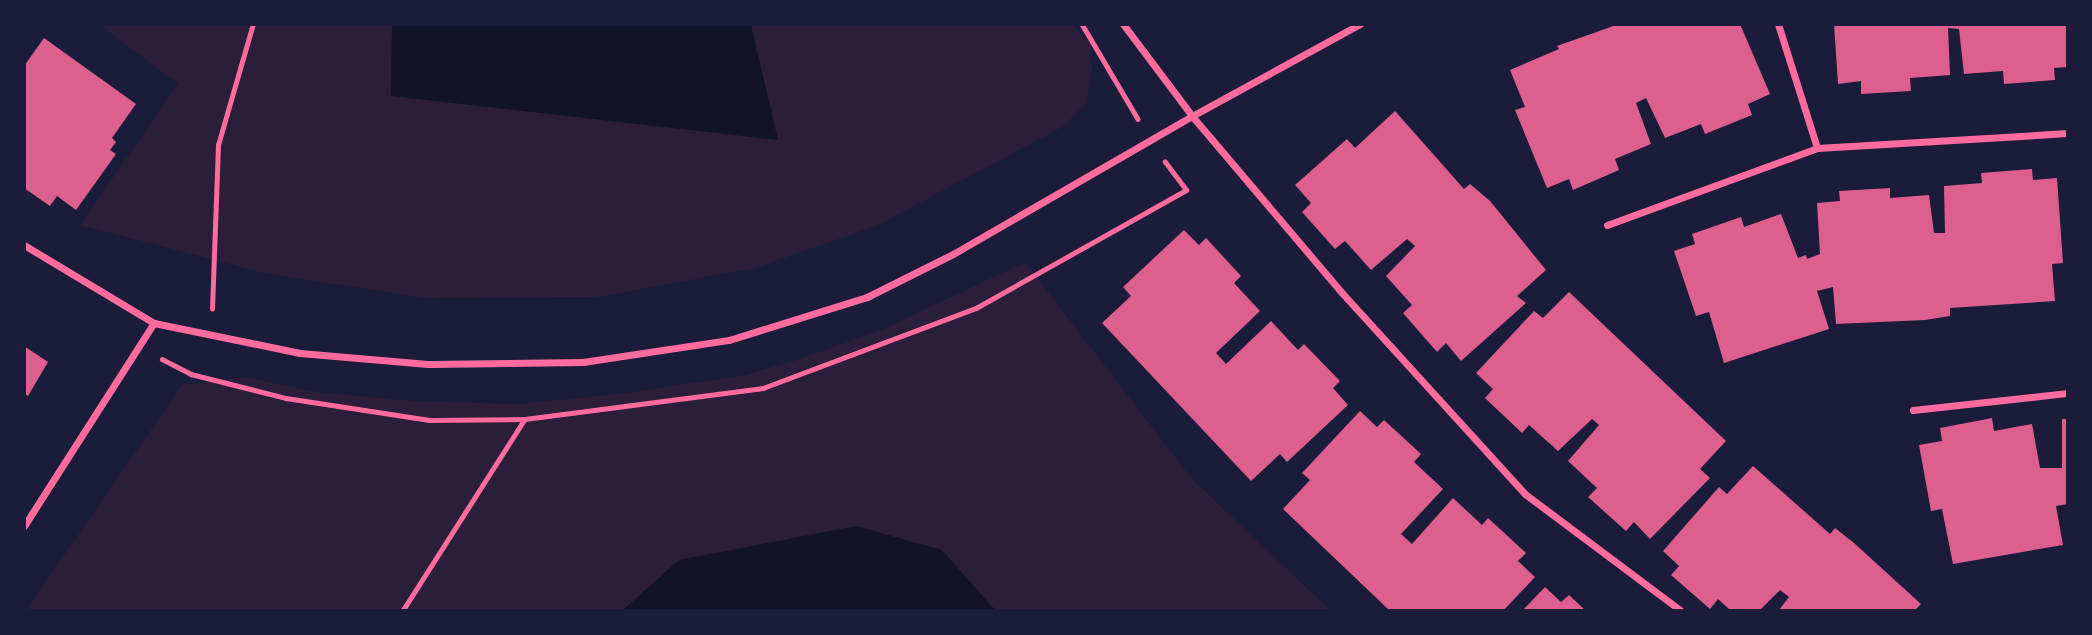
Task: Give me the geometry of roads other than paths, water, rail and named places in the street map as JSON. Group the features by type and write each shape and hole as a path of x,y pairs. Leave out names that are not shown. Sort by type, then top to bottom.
{"street":[{"path":"1124,24 1192,116 1343,295 1525,494 1680,611"},
{"path":"24,245 154,323 300,353 428,364 583,362 729,340 867,297 953,254 1192,116 1360,24"},
{"path":"1778,24 1817,148"},
{"path":"1607,225 1817,148 2067,133"},
{"path":"24,526 154,323"},
{"path":"1913,410 2067,393"}]}
